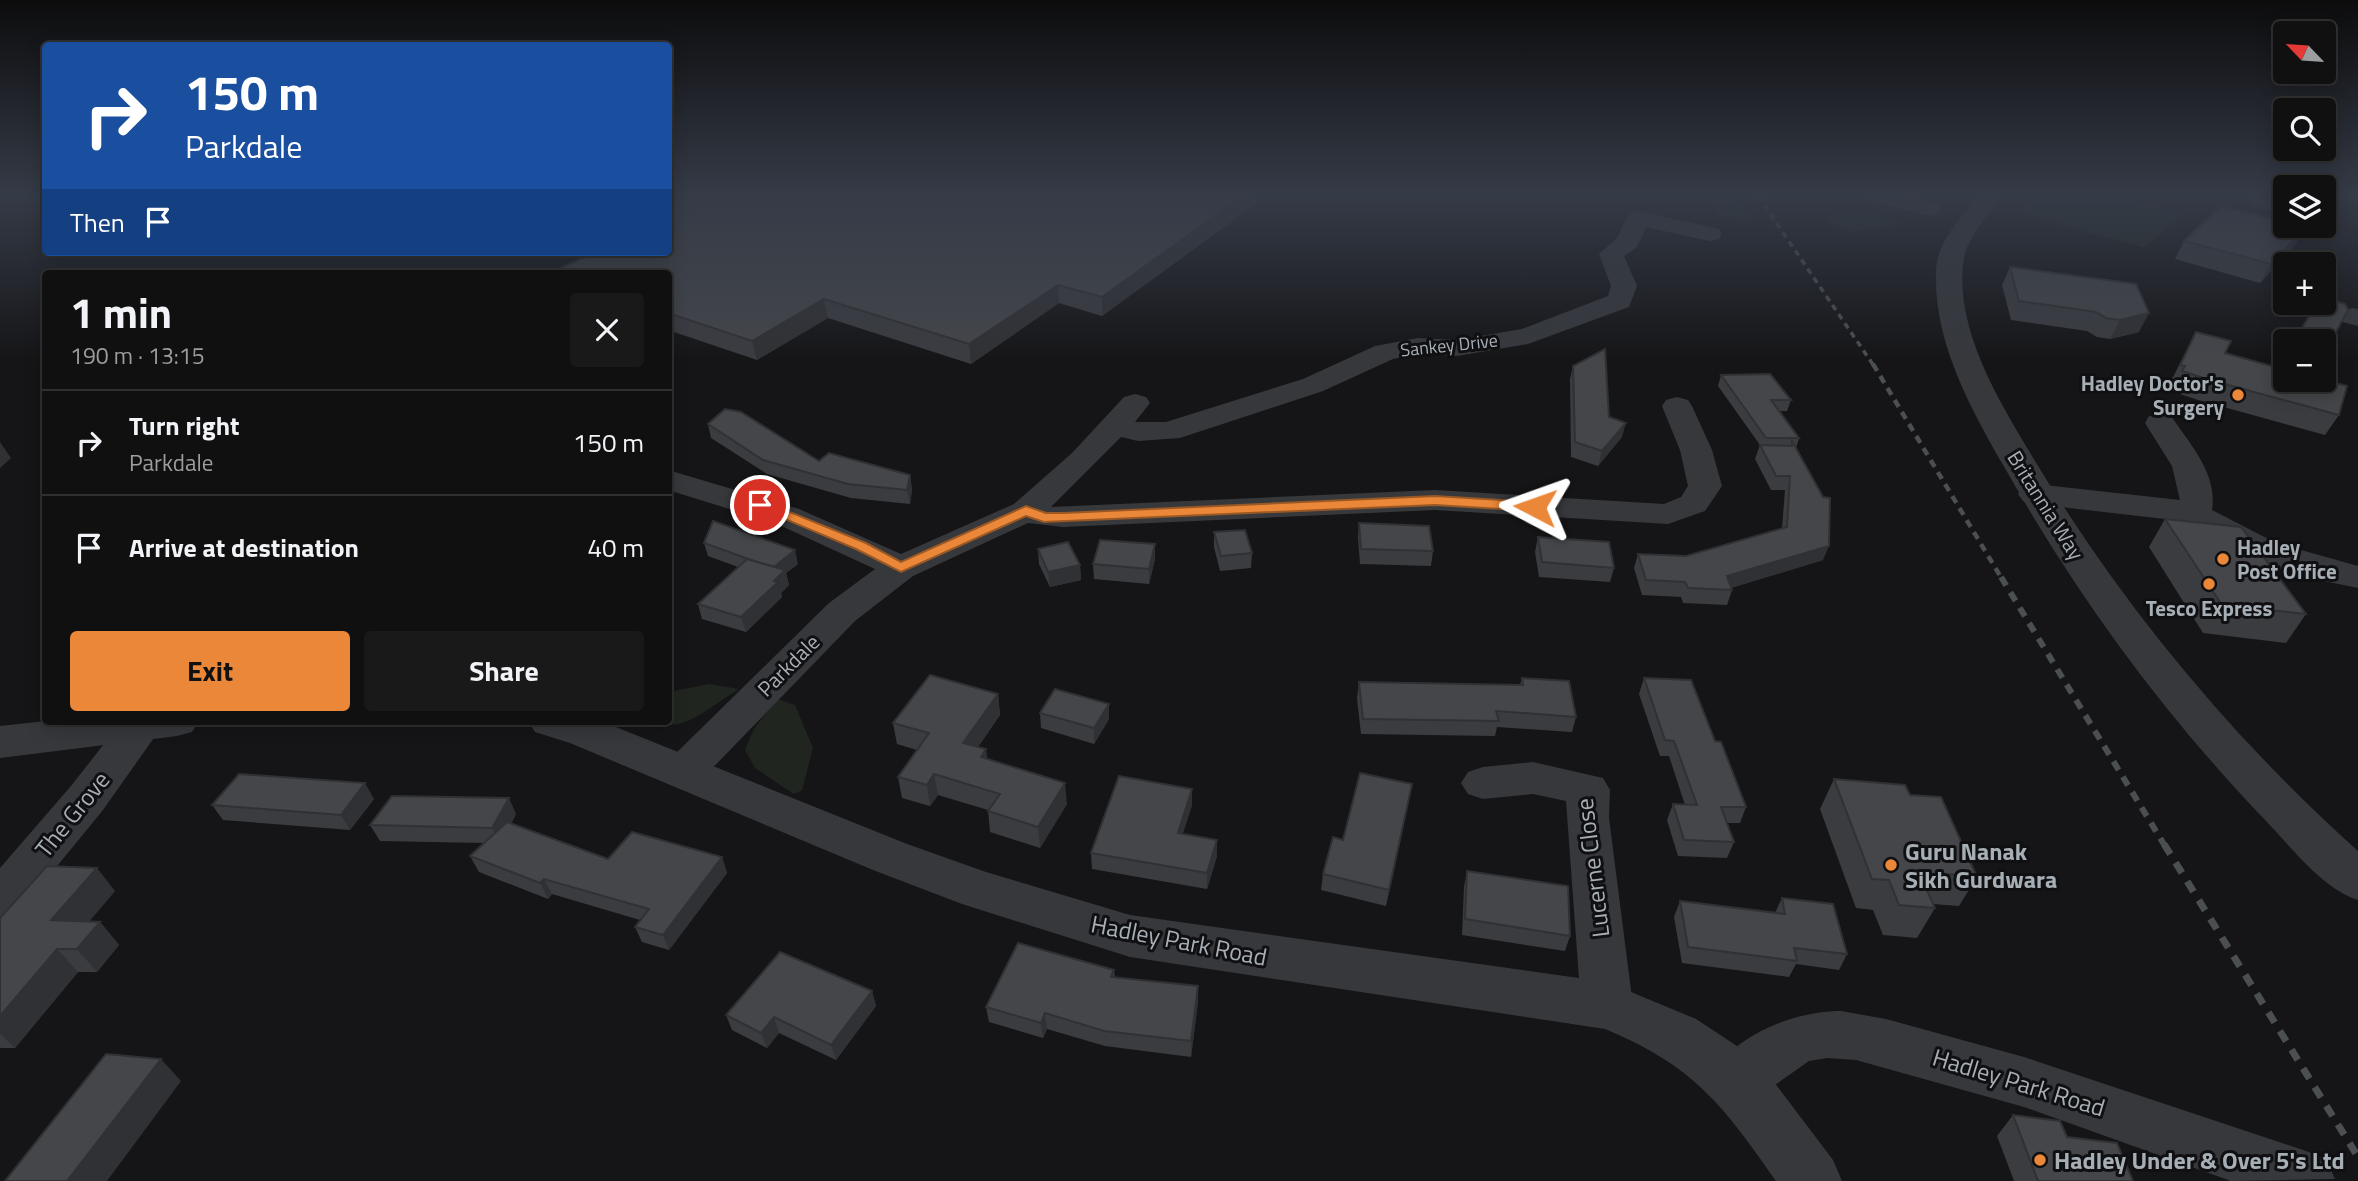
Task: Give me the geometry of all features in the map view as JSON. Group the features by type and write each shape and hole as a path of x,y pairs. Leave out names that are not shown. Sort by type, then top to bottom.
{"street":[{"name":"Sankey Drive","path":"1125,415 1138,432 1169,431 1313,385 1385,352 1418,346 1457,348 1528,336 1620,301 1625,286 1611,254 1615,251"},
{"name":"Britannia Way","path":"1953,251 1949,271 1952,306 1969,373 2035,494 2129,631 2254,781 2358,880"},
{"path":"1026,510 1044,517 1063,517 1435,500 1668,514 1693,504 1704,486 1696,450 1677,406"},
{"name":"Parkdale","path":"683,772 842,612 901,568 1026,510 1083,460 1125,415"},
{"path":"2160,423 2197,485 2199,499 2194,514"},
{"path":"672,481 781,512 861,546 901,568"},
{"path":"2035,494 2159,506 2194,514 2263,551 2313,567 2358,576"},
{"path":"0,742 143,725"},
{"name":"The Grove","path":"0,901 88,797 158,725"},
{"name":"Hadley Park Road","path":"563,725 954,880 1130,936 1607,1006 1676,1036 1701,1051 1736,1081 1812,1181"},
{"name":"Lucerne Close","path":"1483,783 1532,778 1588,790 1587,818 1607,1006"},
{"name":"Hadley Park Road","path":"1736,1081 1786,1045 1815,1036 1838,1035 1877,1042 2053,1089 2306,1179"}],"shaded area":[{"path":"709,684 739,689 691,719 672,724 672,691"},
{"path":"777,699 795,705 813,748 802,790 794,794 755,768 745,750 754,729"}],"building":[{"path":"672,251 1166,251 1102,297 1058,285 969,344 824,299 752,341 672,314 672,270 557,270 587,256 672,256"},
{"path":"2222,251 2283,251 2273,252 2271,264"},
{"path":"2010,267 2136,284 2149,313 2120,320 2106,318 2096,312 2019,301"},
{"path":"2336,301 2345,304 2348,310 2336,332 2336,329 2302,329 2310,315 2336,315"},
{"path":"2196,332 2231,341 2225,353 2273,366 2273,392 2336,392 2336,383 2347,386 2339,415 2210,380 2182,371 2185,366 2180,365"},
{"path":"1605,349 1609,417 1626,423 1602,451 1575,442 1573,366"},
{"path":"1770,374 1791,400 1771,400 1799,438 1766,438 1721,375"},
{"path":"725,409 741,412 819,461 829,453 910,475 907,490 848,484 763,460 708,424"},
{"path":"1792,441 1823,497 1830,498 1829,546 1727,576 1732,590 1688,588 1685,582 1646,580 1638,554 1686,556 1787,527 1790,476 1776,476 1760,445 1792,446"},
{"path":"2165,519 2241,527 2306,614 2222,605"},
{"path":"713,521 795,550 774,567 754,561 704,543"},
{"path":"1359,523 1429,526 1433,551 1361,549"},
{"path":"1245,530 1252,553 1221,556 1214,532"},
{"path":"1538,537 1609,542 1614,568 1542,562"},
{"path":"1100,540 1155,544 1149,569 1093,564"},
{"path":"1068,542 1080,565 1048,572 1038,549"},
{"path":"747,559 785,570 774,581 778,582 741,617 698,604"},
{"path":"930,675 998,694 963,743 986,749 981,757 1065,783 1038,827 988,811 1000,794 934,774 927,785 898,777 929,733 893,723"},
{"path":"1522,678 1569,681 1576,717 1496,711 1499,721 1363,719 1359,682 1523,685"},
{"path":"1644,678 1691,680 1715,741 1721,742 1746,807 1721,807 1734,842 1684,840 1673,804 1697,805 1674,741 1665,740"},
{"path":"1055,689 1109,704 1094,728 1040,713"},
{"path":"1360,773 1412,784 1389,890 1323,874 1333,837 1343,840"},
{"path":"239,774 365,783 341,815 212,805"},
{"path":"1119,776 1192,789 1178,833 1217,840 1207,873 1091,853"},
{"path":"1834,779 1905,785 1910,795 1941,797 1977,877 1936,873 1942,886 1924,884 1935,908 1899,905 1889,880 1872,879"},
{"path":"392,796 509,798 492,828 370,825"},
{"path":"507,822 608,859 632,832 722,857 663,935 635,927 649,909 544,879 540,883 470,856"},
{"path":"47,866 97,868 51,920 100,922 77,949 57,949 0,1016 0,918"},
{"path":"1467,871 1568,886 1570,936 1465,919"},
{"path":"1782,898 1833,904 1847,954 1794,948 1797,961 1688,947 1680,901 1785,914"},
{"path":"1018,943 1114,970 1111,977 1198,986 1191,1041 1104,1031 1045,1013 1041,1023 986,1007"},
{"path":"780,952 872,991 831,1045 774,1017 761,1033 726,1015"},
{"path":"106,1054 161,1059 67,1181 5,1181"},
{"path":"2013,1115 2060,1121 2067,1137 2117,1143 2133,1181 2038,1181"}],"railway":[{"path":"1796,251 1874,366"},
{"path":"1873,364 2002,579"},
{"path":"2001,577 2165,846"},
{"path":"2164,844 2358,1157"}],"place":[{"name":"Hadley Doctor's Surgery","path":"2238,395"},
{"name":"Hadley Post Office","path":"2223,559"},
{"name":"Tesco Express","path":"2209,584"},
{"name":"Guru Nanak Sikh Gurdwara","path":"1891,865"},
{"name":"Hadley Under & Over 5's Ltd","path":"2040,1160"}],"route":[{"path":"760,505 861,546 901,568 1026,510 1044,517 1063,517 1435,500 1535,507"}]}
